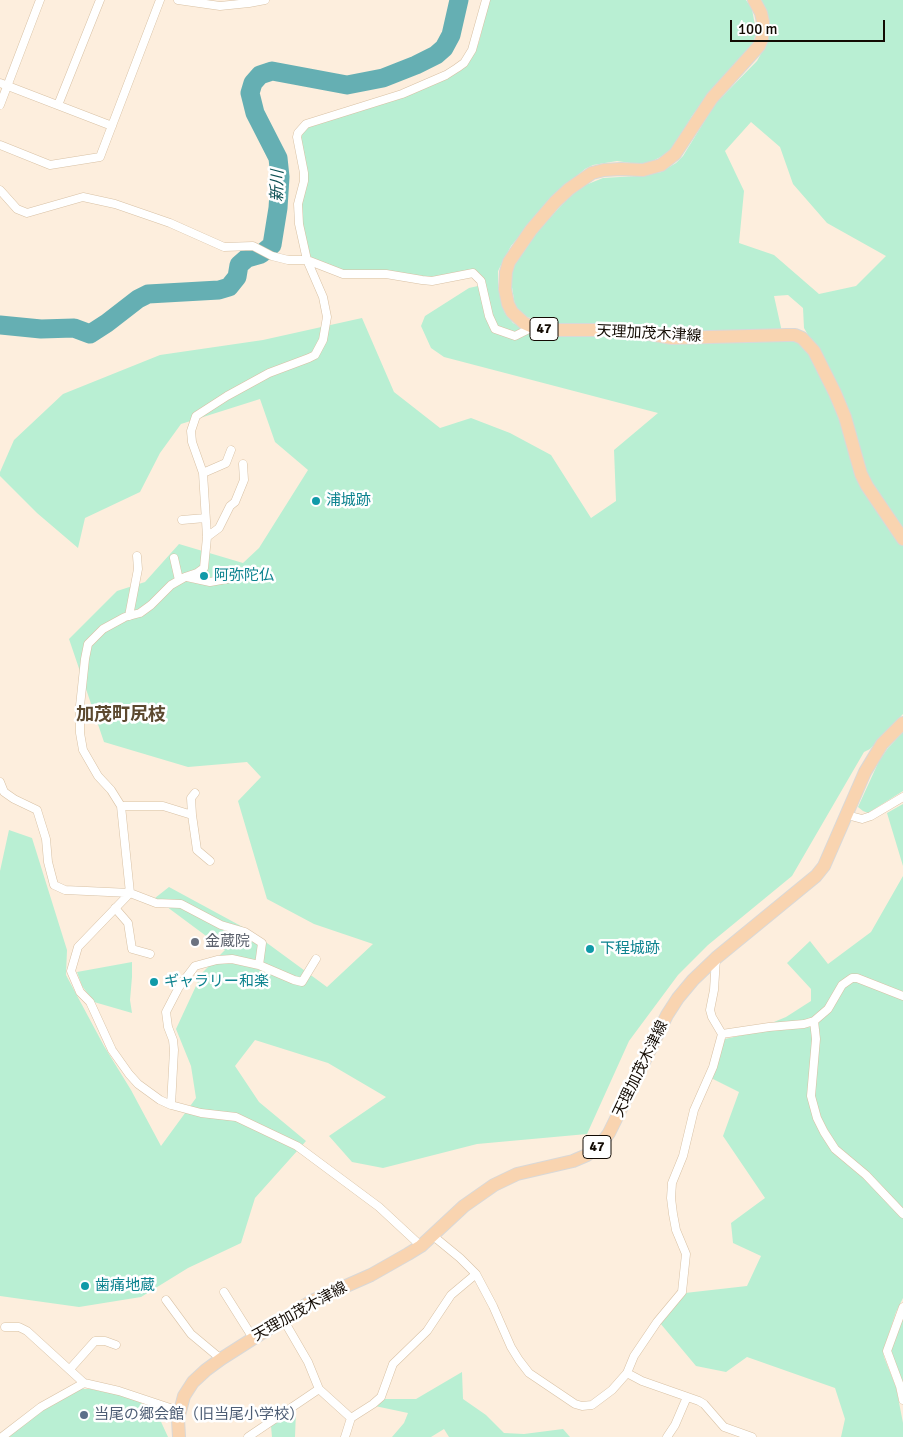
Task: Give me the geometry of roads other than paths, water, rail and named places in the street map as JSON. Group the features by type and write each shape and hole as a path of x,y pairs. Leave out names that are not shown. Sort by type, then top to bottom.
{"main road":[{"name":"天理加茂木津線","path":"754,0 761,13 763,22 760,46 712,98 675,154 661,165 642,170 604,170 583,178 555,202 514,253 506,272 505,289 508,304 517,318 533,327 567,331 628,330 672,338 787,335 802,338 814,351 832,386 845,417 861,474 867,486 903,539"},
{"name":"天理加茂木津線","path":"179,1437 179,1411 184,1396 193,1382 206,1370 283,1319 340,1287 396,1262 421,1246 470,1202 494,1185 517,1174 573,1161 587,1155 601,1144 609,1133 667,1015 686,988 716,958 816,876 824,866 865,772 882,744 903,724"}],"street":[{"path":"0,106 4,84 40,0"},
{"path":"58,105 100,0"},
{"path":"0,145 50,164 100,156 160,0"},
{"path":"178,0 220,6 265,0"},
{"path":"130,893 121,806 111,790 98,776 83,750 80,733 80,706 88,644 103,629 146,609 171,586 182,579 198,573 204,568 208,537 203,473 192,442 191,431 196,416 226,396 269,373 315,355 324,340 327,317 323,297 307,260 299,224 298,204 304,182 297,137 300,129 306,124 334,114 371,105 402,94 458,68 464,63 472,50 486,0"},
{"path":"4,84 112,126"},
{"path":"0,190 17,209 27,213 83,197 115,204 170,223 224,247 253,246 272,256 288,260 307,260 343,274 386,274 422,280 446,279 473,272 481,281 489,316 495,329 515,336 533,327"},
{"path":"203,473 226,464 231,450"},
{"path":"208,537 219,528 230,506 235,502 244,480 243,464"},
{"path":"182,520 206,518"},
{"path":"128,616 138,569 137,556"},
{"path":"174,558 182,579"},
{"path":"182,579 210,582 238,578"},
{"path":"0,782 4,792 37,810 46,839 48,862 54,885 65,890 130,893 156,903 181,904 221,925 245,932 262,943 259,965"},
{"path":"195,793 190,798 197,850 210,861"},
{"path":"847,815 862,819 871,816 903,797"},
{"path":"121,806 162,806 192,815"},
{"path":"130,893 78,946 71,971 80,992 90,1002 112,1050 138,1084 160,1100 171,1105 202,1113 236,1117 296,1146 379,1207 421,1246"},
{"path":"115,908 128,922 132,949 150,954"},
{"path":"432,1235 476,1274 519,1360 536,1378 575,1404 585,1407 606,1396 627,1373 634,1356 657,1322 682,1292 686,1254 676,1230 671,1198 672,1183 687,1142 694,1110 712,1067 722,1034 710,1010 714,990 716,958"},
{"path":"171,1105 174,1050 166,1012 179,987 195,966 232,959 259,965 302,982 316,959"},
{"path":"722,1034 769,1026 804,1024 814,1021 828,1009 842,985 852,978 857,978 903,996"},
{"path":"814,1021 816,1040 811,1096 817,1118 835,1149 866,1175 903,1214"},
{"path":"345,1437 351,1418 374,1404 381,1397 393,1364 427,1331 451,1295 476,1274"},
{"path":"224,1292 253,1338"},
{"path":"166,1300 191,1334 221,1360"},
{"path":"903,1307 887,1351 903,1400"},
{"path":"283,1319 308,1362 319,1390 351,1418"},
{"path":"5,1327 19,1327 27,1331 84,1383 128,1394 179,1411"},
{"path":"70,1369 95,1341 105,1341 116,1345"},
{"path":"627,1373 642,1381 699,1401 704,1404 724,1428 752,1437"},
{"path":"2,1437 41,1407 84,1383"},
{"path":"248,1437 319,1390"},
{"path":"667,1437 675,1425 687,1397"}],"waterway":[{"name":"新川","path":"0,325 41,329 74,328 90,334 138,299 148,294 219,290 229,287 237,277 239,265 247,258 261,254 272,245 278,208 280,177 278,158 255,113 250,93 253,83 260,75 272,71 347,85 383,78 416,65 436,55 444,48 451,35 459,0"}],"place":[{"name":"浦城跡","path":"316,501"},
{"name":"阿弥陀仏","path":"204,576"},
{"name":"金蔵院","path":"195,942"},
{"name":"下程城跡","path":"590,949"},
{"name":"ギャラリー和楽","path":"154,982"},
{"name":"歯痛地蔵","path":"85,1286"},
{"name":"当尾の郷会館（旧当尾小学校）","path":"84,1415"}],"district":[{"name":"加茂町尻枝","path":"121,715"}]}
